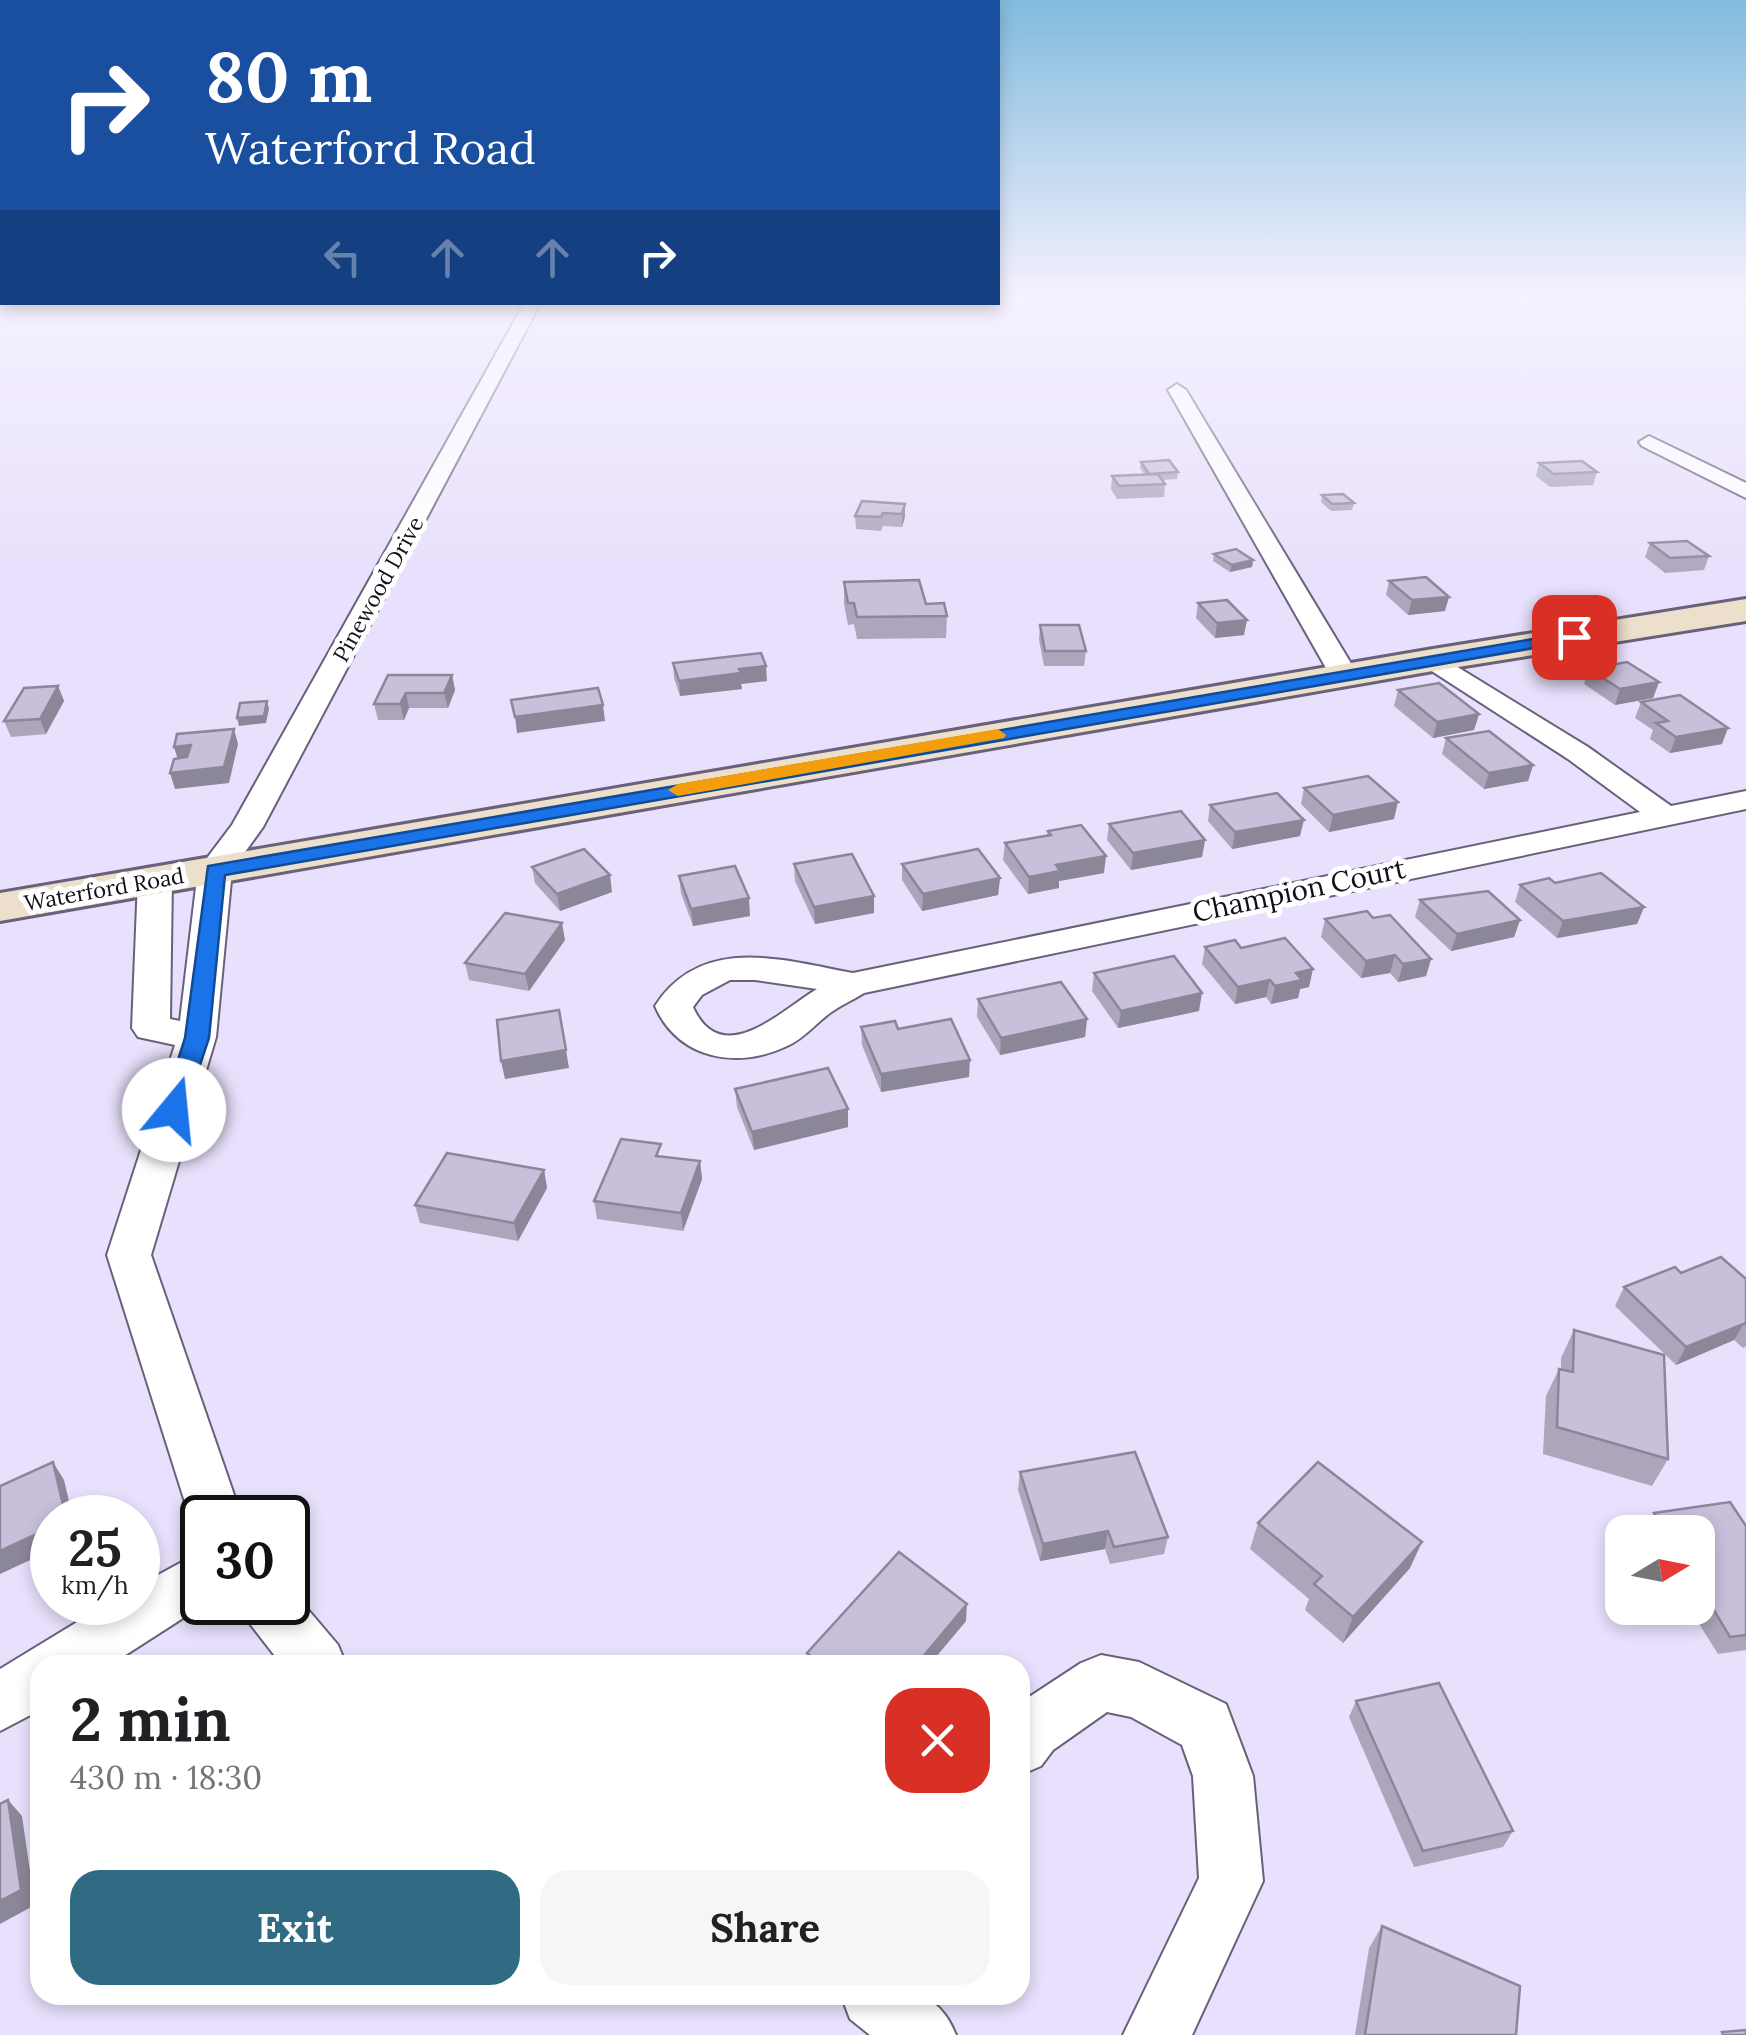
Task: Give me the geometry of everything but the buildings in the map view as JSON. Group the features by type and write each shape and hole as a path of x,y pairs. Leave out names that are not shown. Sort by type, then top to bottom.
{"main road":[{"name":"Waterford Road","path":"0,906 1452,656 1746,610"}],"street":[{"name":"Pinewood Drive","path":"215,870 248,827 485,390"},
{"path":"1176,390 1344,675"},
{"path":"1648,442 1746,492"},
{"path":"1452,656 1662,814"},
{"name":"Champion Court","path":"853,984 1662,814 1746,800"},
{"path":"208,1495 129,1256 197,1038 215,870"},
{"path":"155,880 152,1028 197,1038"},
{"path":"75,1655 180,1590"},
{"path":"285,1625 310,1655"},
{"path":"0,1702 30,1683"},
{"path":"1030,1732 1101,1683 1140,1690 1205,1725 1223,1776 1230,1881 1157,2035"},
{"path":"886,2005 922,2035"}],"slow traffic":[{"path":"678,790 998,735"}],"route":[{"path":"174,1110 197,1038 215,870 1574,637"}]}
